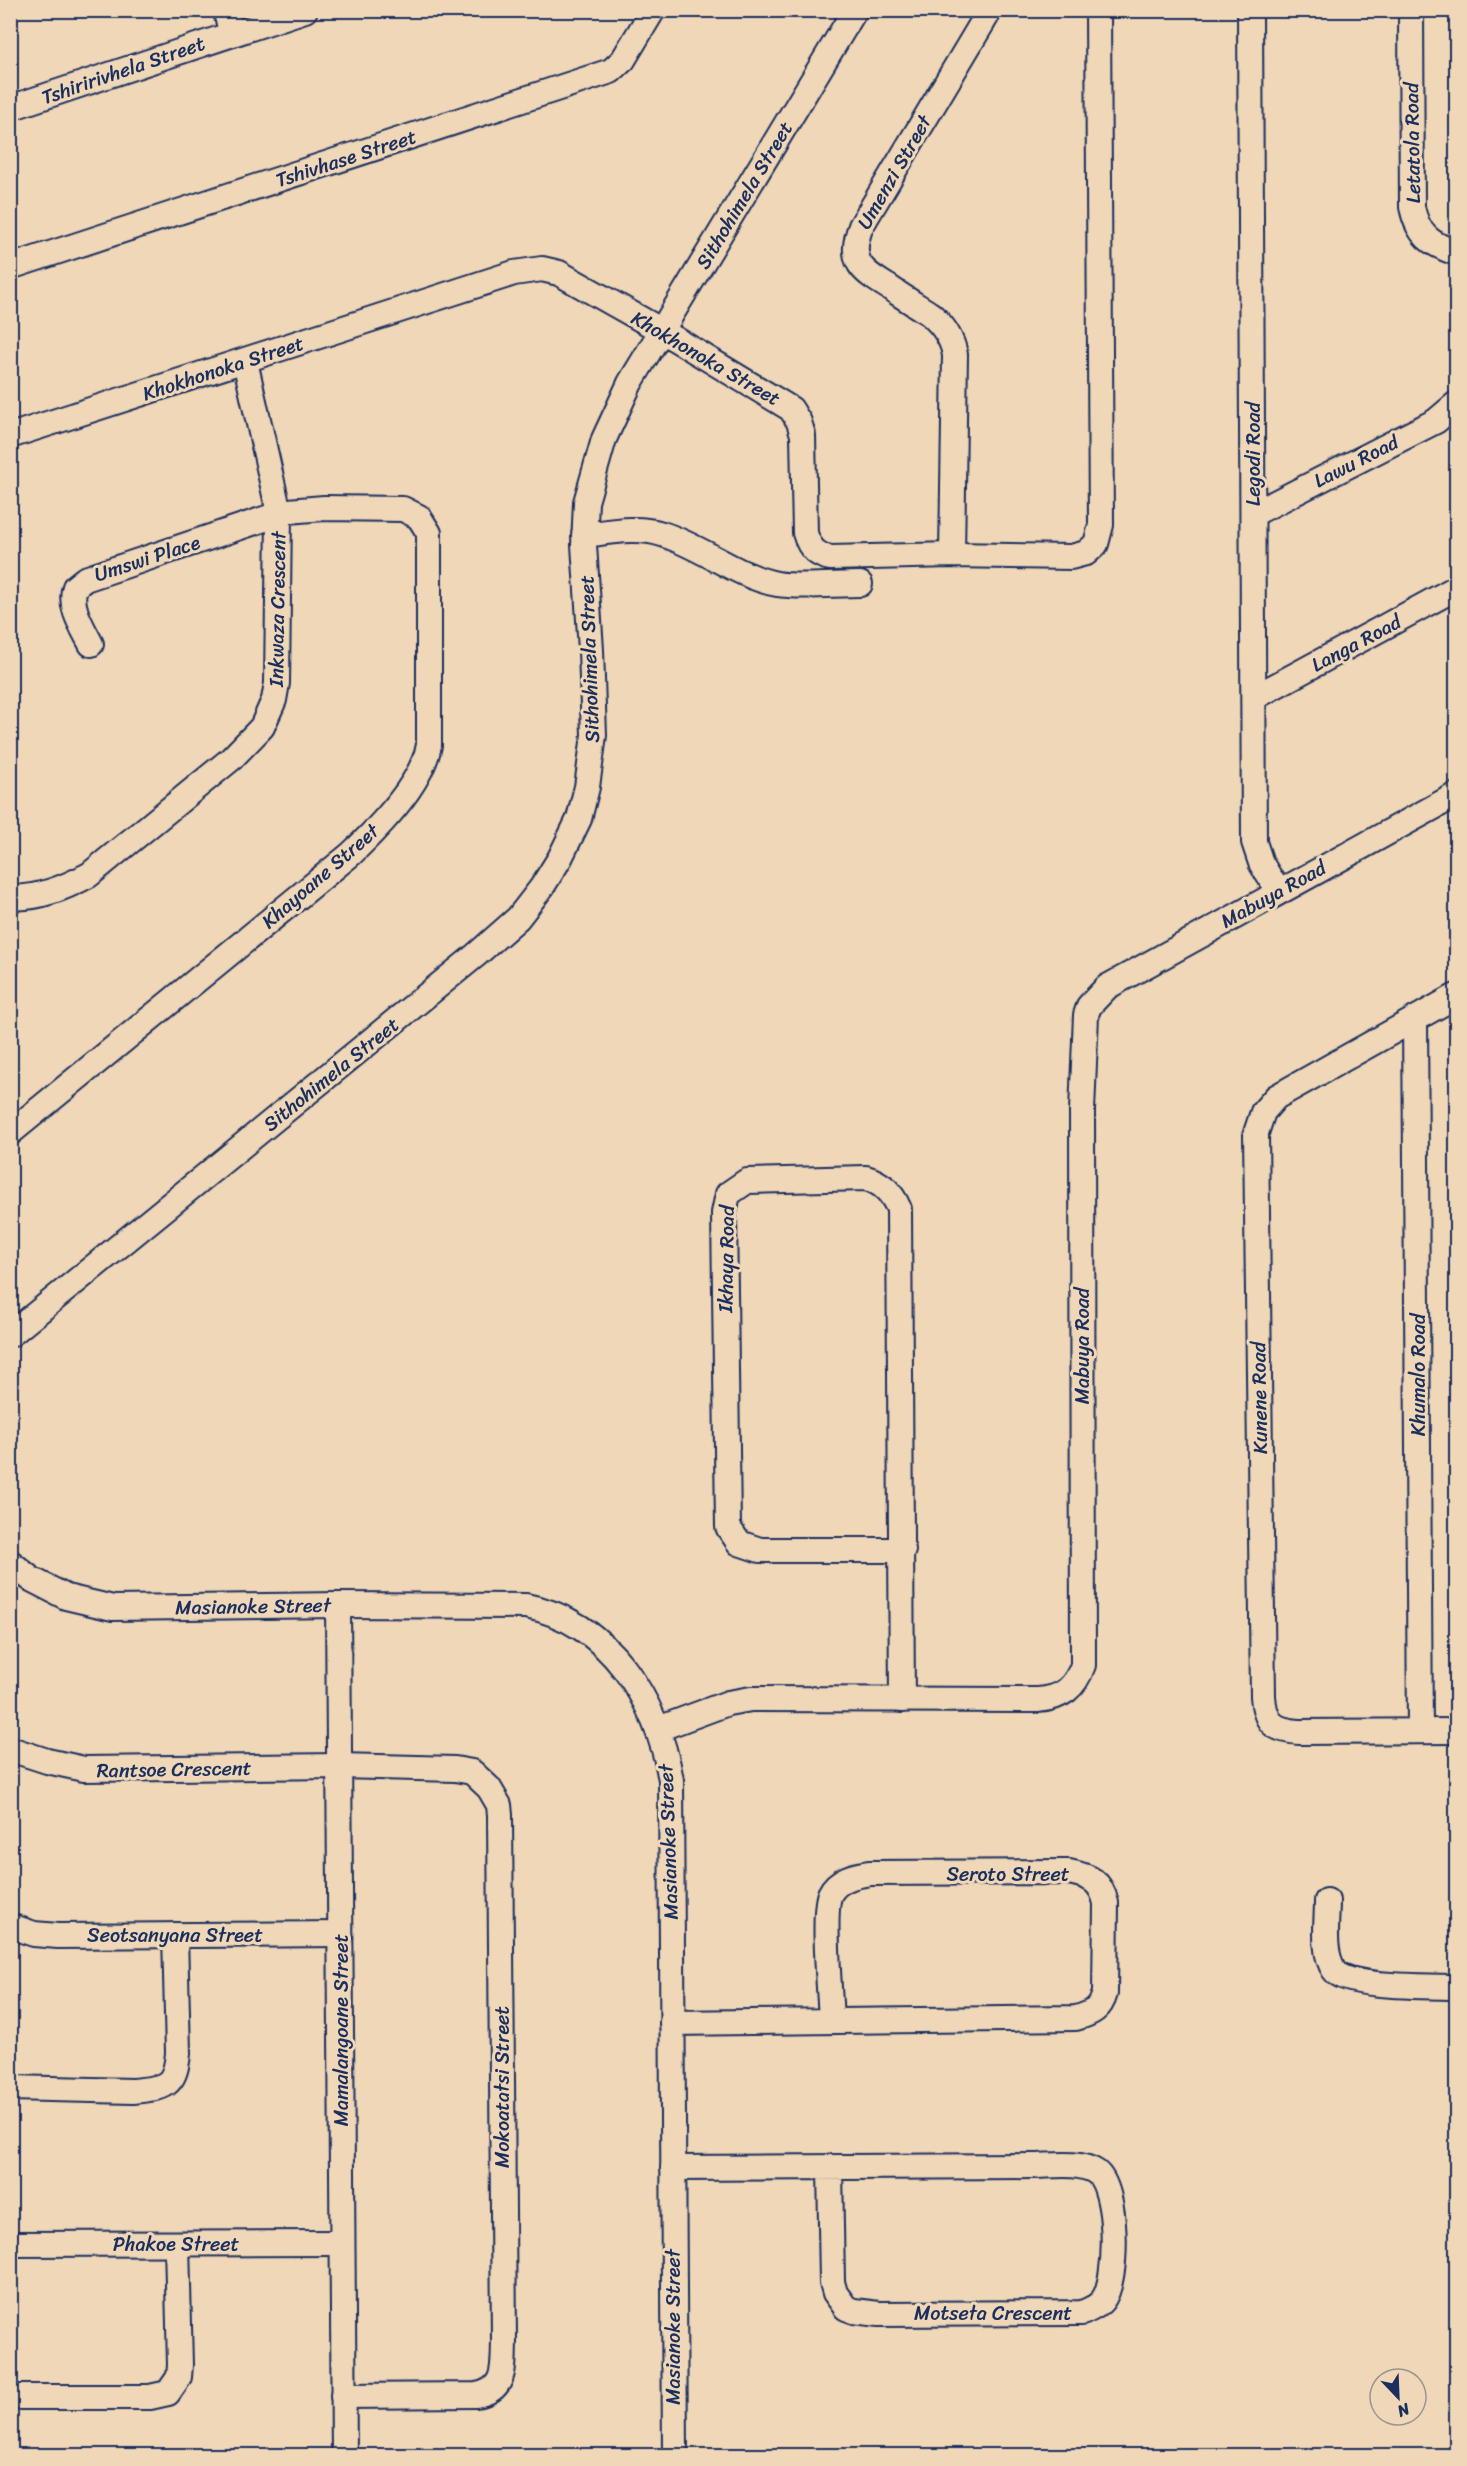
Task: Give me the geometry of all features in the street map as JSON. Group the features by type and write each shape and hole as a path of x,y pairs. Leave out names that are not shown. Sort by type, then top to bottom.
{"street":[{"path":"225,10 232,33"},
{"name":"Tshiririvhela Street","path":"10,108 305,10"},
{"name":"Tshivhase Street","path":"10,267 611,71 623,60 653,10"},
{"name":"Sithohimela Street","path":"10,1335 476,955 518,918 542,887 560,858 579,819 591,765 594,710 584,535 586,502 604,439 630,383 855,10"},
{"name":"Umenzi Street","path":"952,555 955,355 951,340 938,321 930,314 864,272 857,259 855,241 866,216 990,10"},
{"name":"Khokhonoka Street","path":"10,436 514,273 542,269 559,273 662,331 792,409 799,422 802,435 805,533 815,552 831,558 952,555 1071,557 1086,553 1099,538 1101,525 1098,10"},
{"name":"Legodi Road","path":"1250,10 1254,842 1261,863 1278,891"},
{"name":"Letatola Road","path":"1411,10 1412,207 1418,227 1429,241 1456,254"},
{"name":"Inkwaza Crescent","path":"10,897 29,897 73,883 89,875 231,759 262,727 274,700 278,683 279,513 245,361"},
{"name":"Lawu Road","path":"1253,514 1436,421 1456,404"},
{"name":"Khayoane Street","path":"10,1132 351,854 373,834 420,771 427,756 430,732 431,550 429,533 425,526 415,514 403,509 324,508 279,513"},
{"name":"Umswi Place","path":"91,644 78,617 74,600 75,587 85,579 279,513"},
{"path":"584,535 635,529 661,534 690,545 756,577 778,584 860,584"},
{"name":"Langa Road","path":"1255,697 1456,588"},
{"name":"Mabuya Road","path":"657,1730 728,1703 752,1699 1051,1699 1062,1695 1079,1677 1083,1657 1081,1288 1083,1079 1086,1015 1089,1006 1107,987 1456,795"},
{"name":"Kunene Road","path":"1456,996 1276,1097 1263,1112 1256,1133 1263,1696 1266,1716 1271,1724 1288,1731 1456,1731"},
{"name":"Khumalo Road","path":"1415,1019 1420,1731"},
{"name":"Ikhaya Road","path":"902,1700 903,1550 899,1209 891,1194 881,1184 866,1178 747,1181 728,1194 724,1213 727,1522 730,1532 739,1543 760,1550 903,1550"},
{"name":"Masianoke Street","path":"10,1562 31,1579 66,1597 113,1608 338,1605 526,1606 560,1615 584,1629 611,1653 635,1684 647,1705 663,1744 671,1780 675,2456"},
{"name":"Mamalangoane Street","path":"338,1605 344,2456"},
{"name":"Rantsoe Crescent","path":"10,1749 84,1770 340,1766"},
{"name":"Mokoatatsi Street","path":"340,1766 455,1769 472,1772 489,1788 499,1805 502,1921 504,2341 501,2378 487,2393 465,2396 343,2396"},
{"name":"Seroto Street","path":"672,2023 1062,2020 1090,2014 1103,2001 1105,1993 1104,1892 1092,1878 1069,1872 870,1873 847,1878 830,1894 827,1914 831,2020"},
{"path":"1327,1901 1327,1948 1330,1963 1340,1977 1361,1983 1456,1987"},
{"name":"Seotsanyana Street","path":"10,1926 34,1934 58,1936 340,1934"},
{"path":"10,2088 133,2091 163,2086 172,2081 177,2071 178,2053 175,1935"},
{"name":"Motseta Crescent","path":"1074,2166 1097,2173 1109,2189 1113,2244 1113,2272 1102,2301 1092,2309 1072,2313 879,2314 846,2308 840,2302 832,2282 830,2168 1074,2166"},
{"path":"673,2168 830,2168"},
{"name":"Phakoe Street","path":"10,2244 342,2243"},
{"path":"10,2397 150,2397 168,2393 178,2377 180,2365 177,2244"}]}
